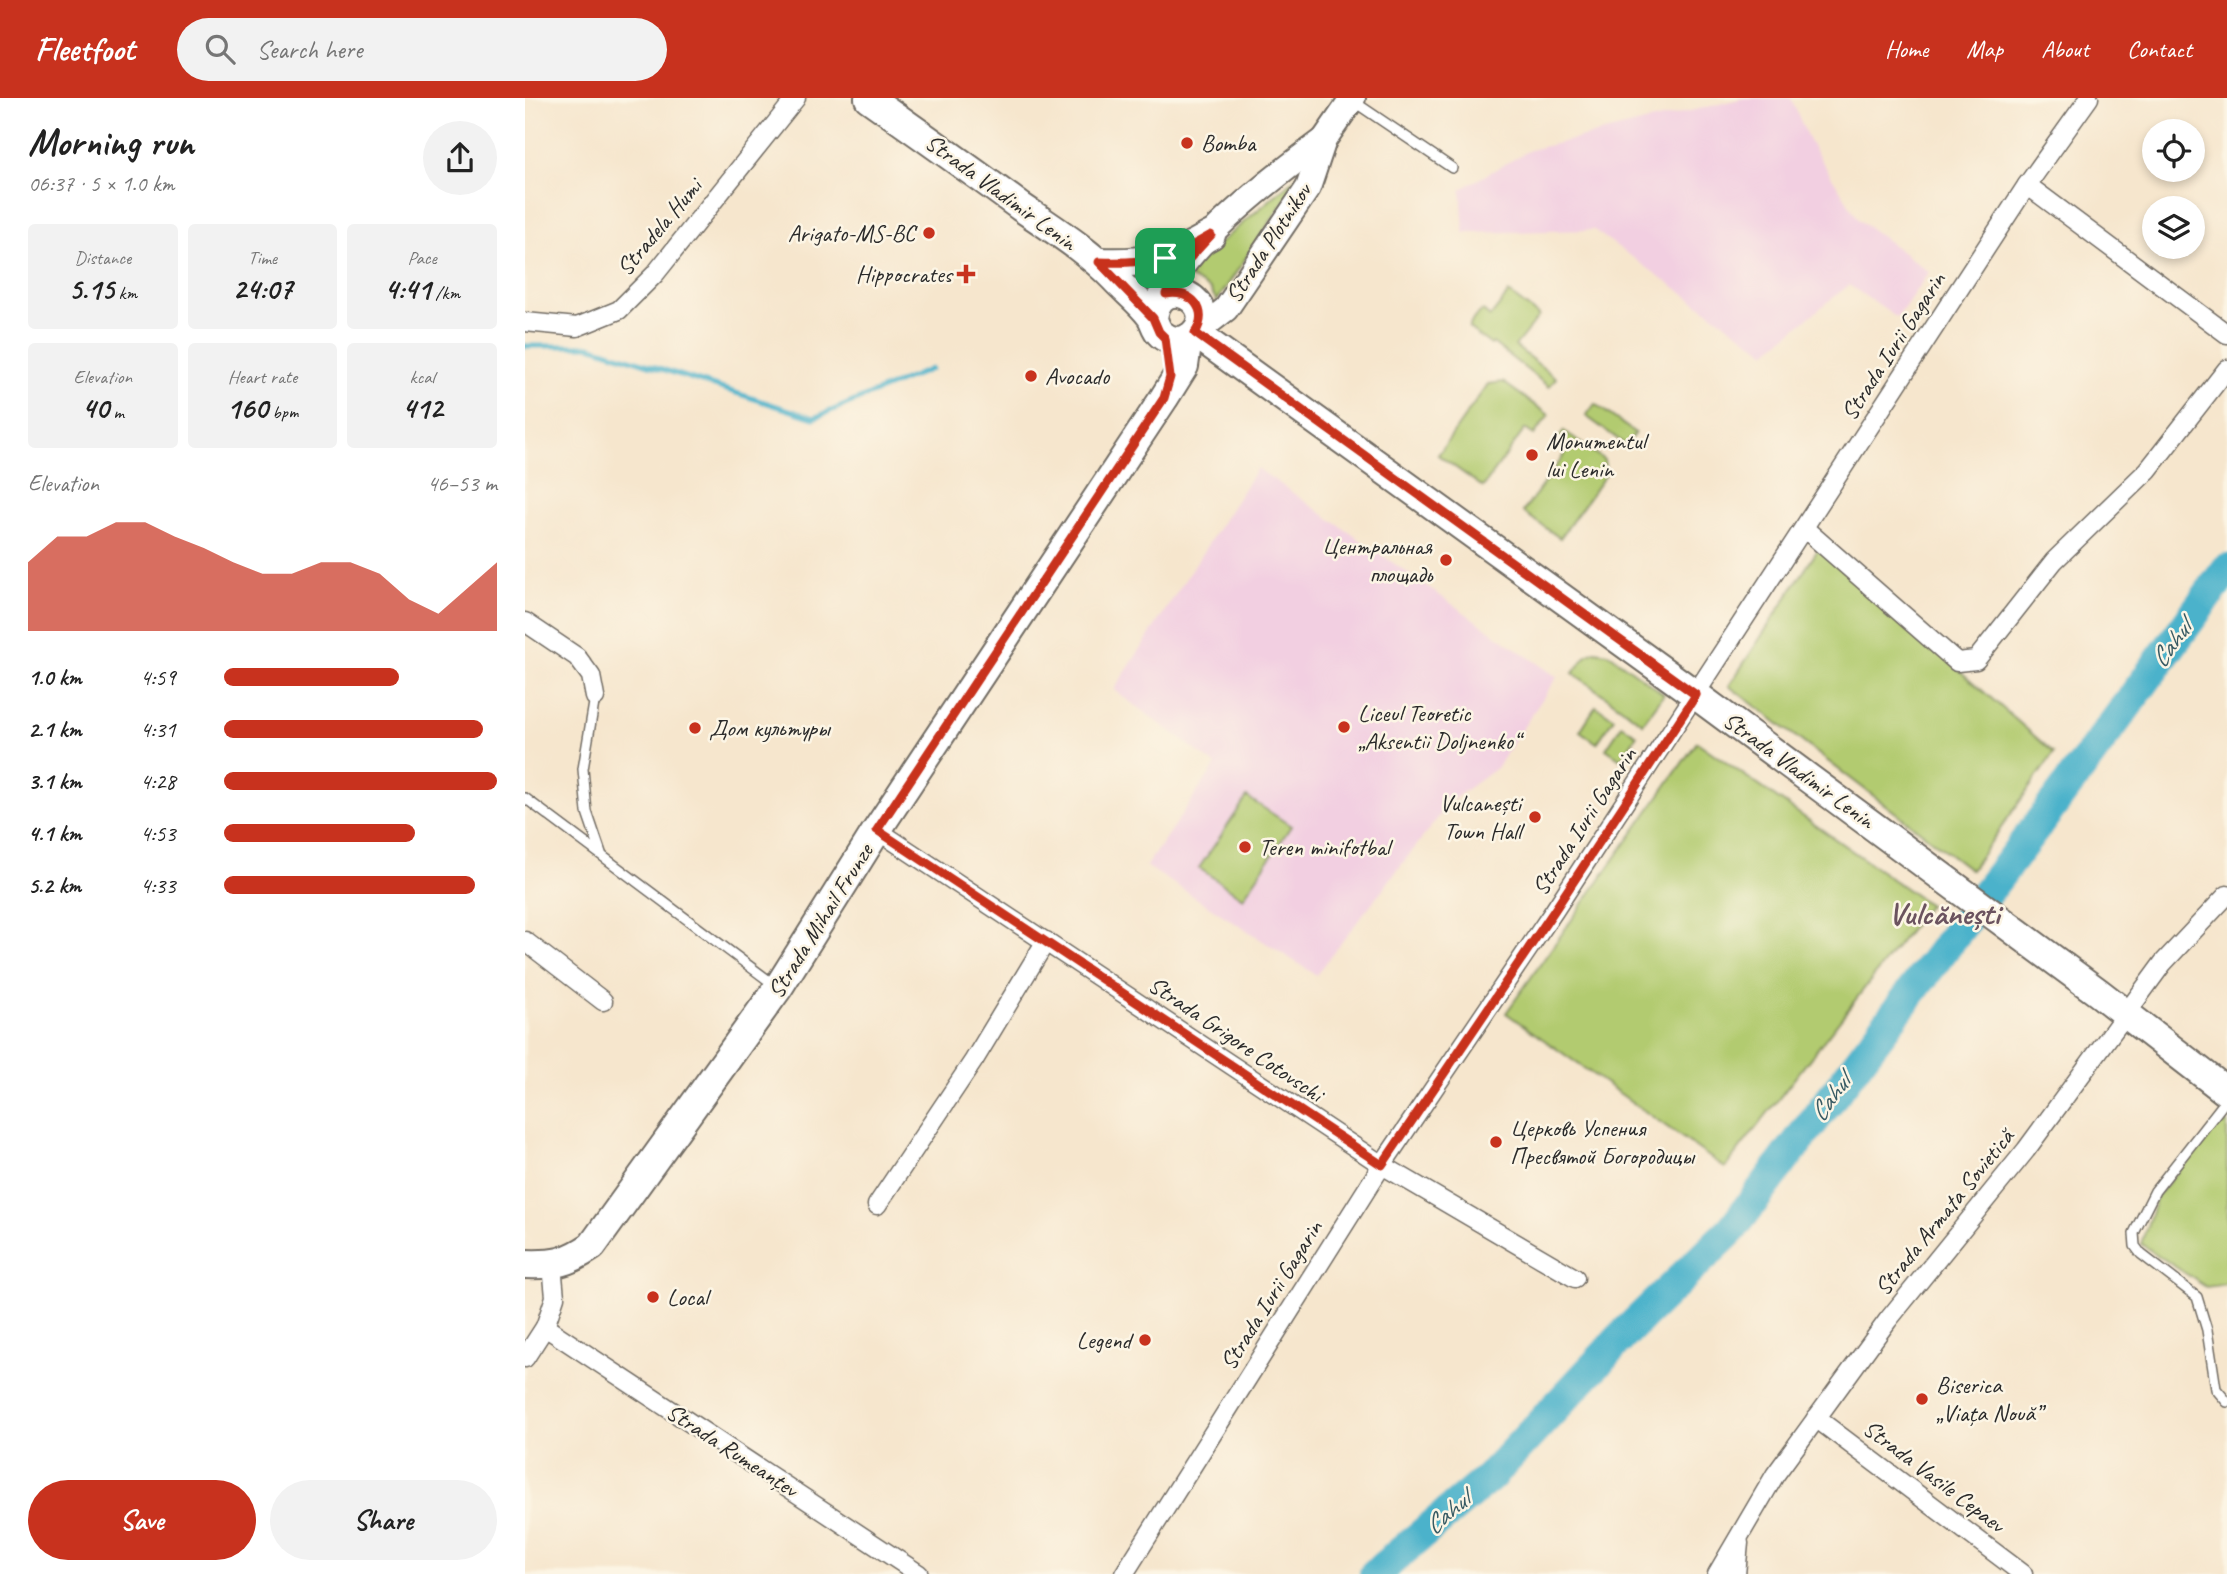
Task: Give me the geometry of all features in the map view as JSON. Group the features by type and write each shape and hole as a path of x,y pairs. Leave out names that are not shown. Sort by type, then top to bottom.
{"main road":[{"name":"Strada Vladimir Lenin","path":"869,98 1099,262 1173,324 1696,695 1926,864 2227,1092"},
{"name":"Strada Plotnikov","path":"1324,140 1285,169 1211,235 1177,272 1173,324 1226,309 1308,188 1324,140 1352,99"},
{"path":"1099,262 1134,264 1158,260 1187,249 1211,235"},
{"name":"Strada Mihail Frunze","path":"539,1264 573,1258 592,1246 778,988 877,830 1184,366 1173,324"}],"street":[{"name":"Stradela Humi","path":"525,322 577,327 619,310 655,274 796,98"},
{"name":"Strada Iurii Gagarin","path":"1124,1574 1382,1165 1554,911 2027,185 2089,98"},
{"path":"2027,185 2227,334"},
{"path":"1804,528 1957,662 1976,660 2054,561 2148,470 2227,369"},
{"path":"525,622 577,657 591,676 595,697"},
{"name":"Strada Grigore Cotovschi","path":"877,830 1382,1165 1575,1278"},
{"name":"Strada Armata Sovietică","path":"1717,1574 1775,1475 1888,1320 2026,1150 2163,963 2227,895"},
{"path":"525,941 603,1001"},
{"path":"877,1205 974,1060 1046,942"},
{"name":"Strada Mihail Frunze","path":"525,1358 545,1327 555,1297 539,1264"},
{"name":"Strada Rumeanțev","path":"545,1327 919,1574"},
{"name":"Strada Vasile Cepaev","path":"1816,1418 2023,1574"},
{"path":"1736,1574 1739,1535"}],"lane":[{"path":"1352,99 1452,168"},
{"path":"595,697 583,769 587,812 601,855"},
{"path":"525,798 778,988"},
{"path":"2227,1099 2155,1191 2134,1233 2135,1246 2141,1254 2197,1297 2207,1330 2216,1389 2227,1402"}],"shaded area":[{"path":"1744,98 1791,98 1809,141 1859,220 1929,272 1897,318 1849,285 1766,352 1594,230 1464,233 1461,189 1530,150"},
{"name":"Liceul Teoretic „Aksentii Doljnenko“","path":"1257,468 1557,677 1496,768 1451,801 1316,975 1146,866 1216,765 1114,690"}],"green space":[{"path":"1305,170 1217,301 1210,289 1183,274"},
{"path":"1509,293 1539,316 1515,346 1556,378 1549,387 1493,343 1491,345 1469,328 1474,318 1483,311 1490,317"},
{"path":"1503,382 1549,415 1534,435 1525,429 1483,487 1438,455 1488,384"},
{"path":"1595,404 1635,433 1626,445 1586,416"},
{"path":"1564,431 1604,460 1606,474 1560,538 1523,512 1567,451 1556,443"},
{"path":"1819,548 2054,753 1971,870 1729,686"},
{"path":"1595,651 1608,653 1664,694 1643,723 1573,673 1588,654"},
{"path":"1596,706 1614,718 1597,743 1580,731"},
{"path":"1622,725 1637,735 1621,759 1606,749"},
{"path":"1697,742 1929,905 1725,1168 1506,1013"},
{"name":"Teren minifotbal","path":"1247,797 1291,826 1243,898 1199,868"},
{"path":"2221,1119 2227,1124 2227,1284 2206,1287 2141,1244 2157,1196"}],"waterway":[{"path":"525,346 590,346 814,418 931,369"},
{"name":"Cahul","path":"1375,1574 1490,1477 1629,1329 1732,1229 2086,761 2227,569"}],"place":[{"name":"Bomba","path":"1187,143"},
{"name":"Arigato-MS-BC","path":"929,233"},
{"name":"Hippocrates","path":"966,274"},
{"name":"Avocado","path":"1031,376"},
{"name":"Monumentul lui Lenin","path":"1532,455"},
{"name":"Центральная площадь","path":"1446,560"},
{"name":"Liceul Teoretic „Aksentii Doljnenko“","path":"1344,727"},
{"name":"Дом культуры","path":"695,728"},
{"name":"Vulcanești Town Hall","path":"1535,817"},
{"name":"Teren minifotbal","path":"1245,847"},
{"name":"Церковь Успения Пресвятой Богородицы","path":"1496,1142"},
{"name":"Local","path":"653,1297"},
{"name":"Legend","path":"1145,1340"},
{"name":"Biserica „Viața Nouă”","path":"1922,1399"}],"district":[{"name":"Vulcănești","path":"1944,913"}],"route":[{"path":"1211,235 1177,272 1166,294 1185,294 1198,304 1201,319 1195,333 1696,695 1382,1165 877,830 1164,398 1170,377 1165,338 1153,318 1099,262 1134,264 1165,258 1211,235"}]}
